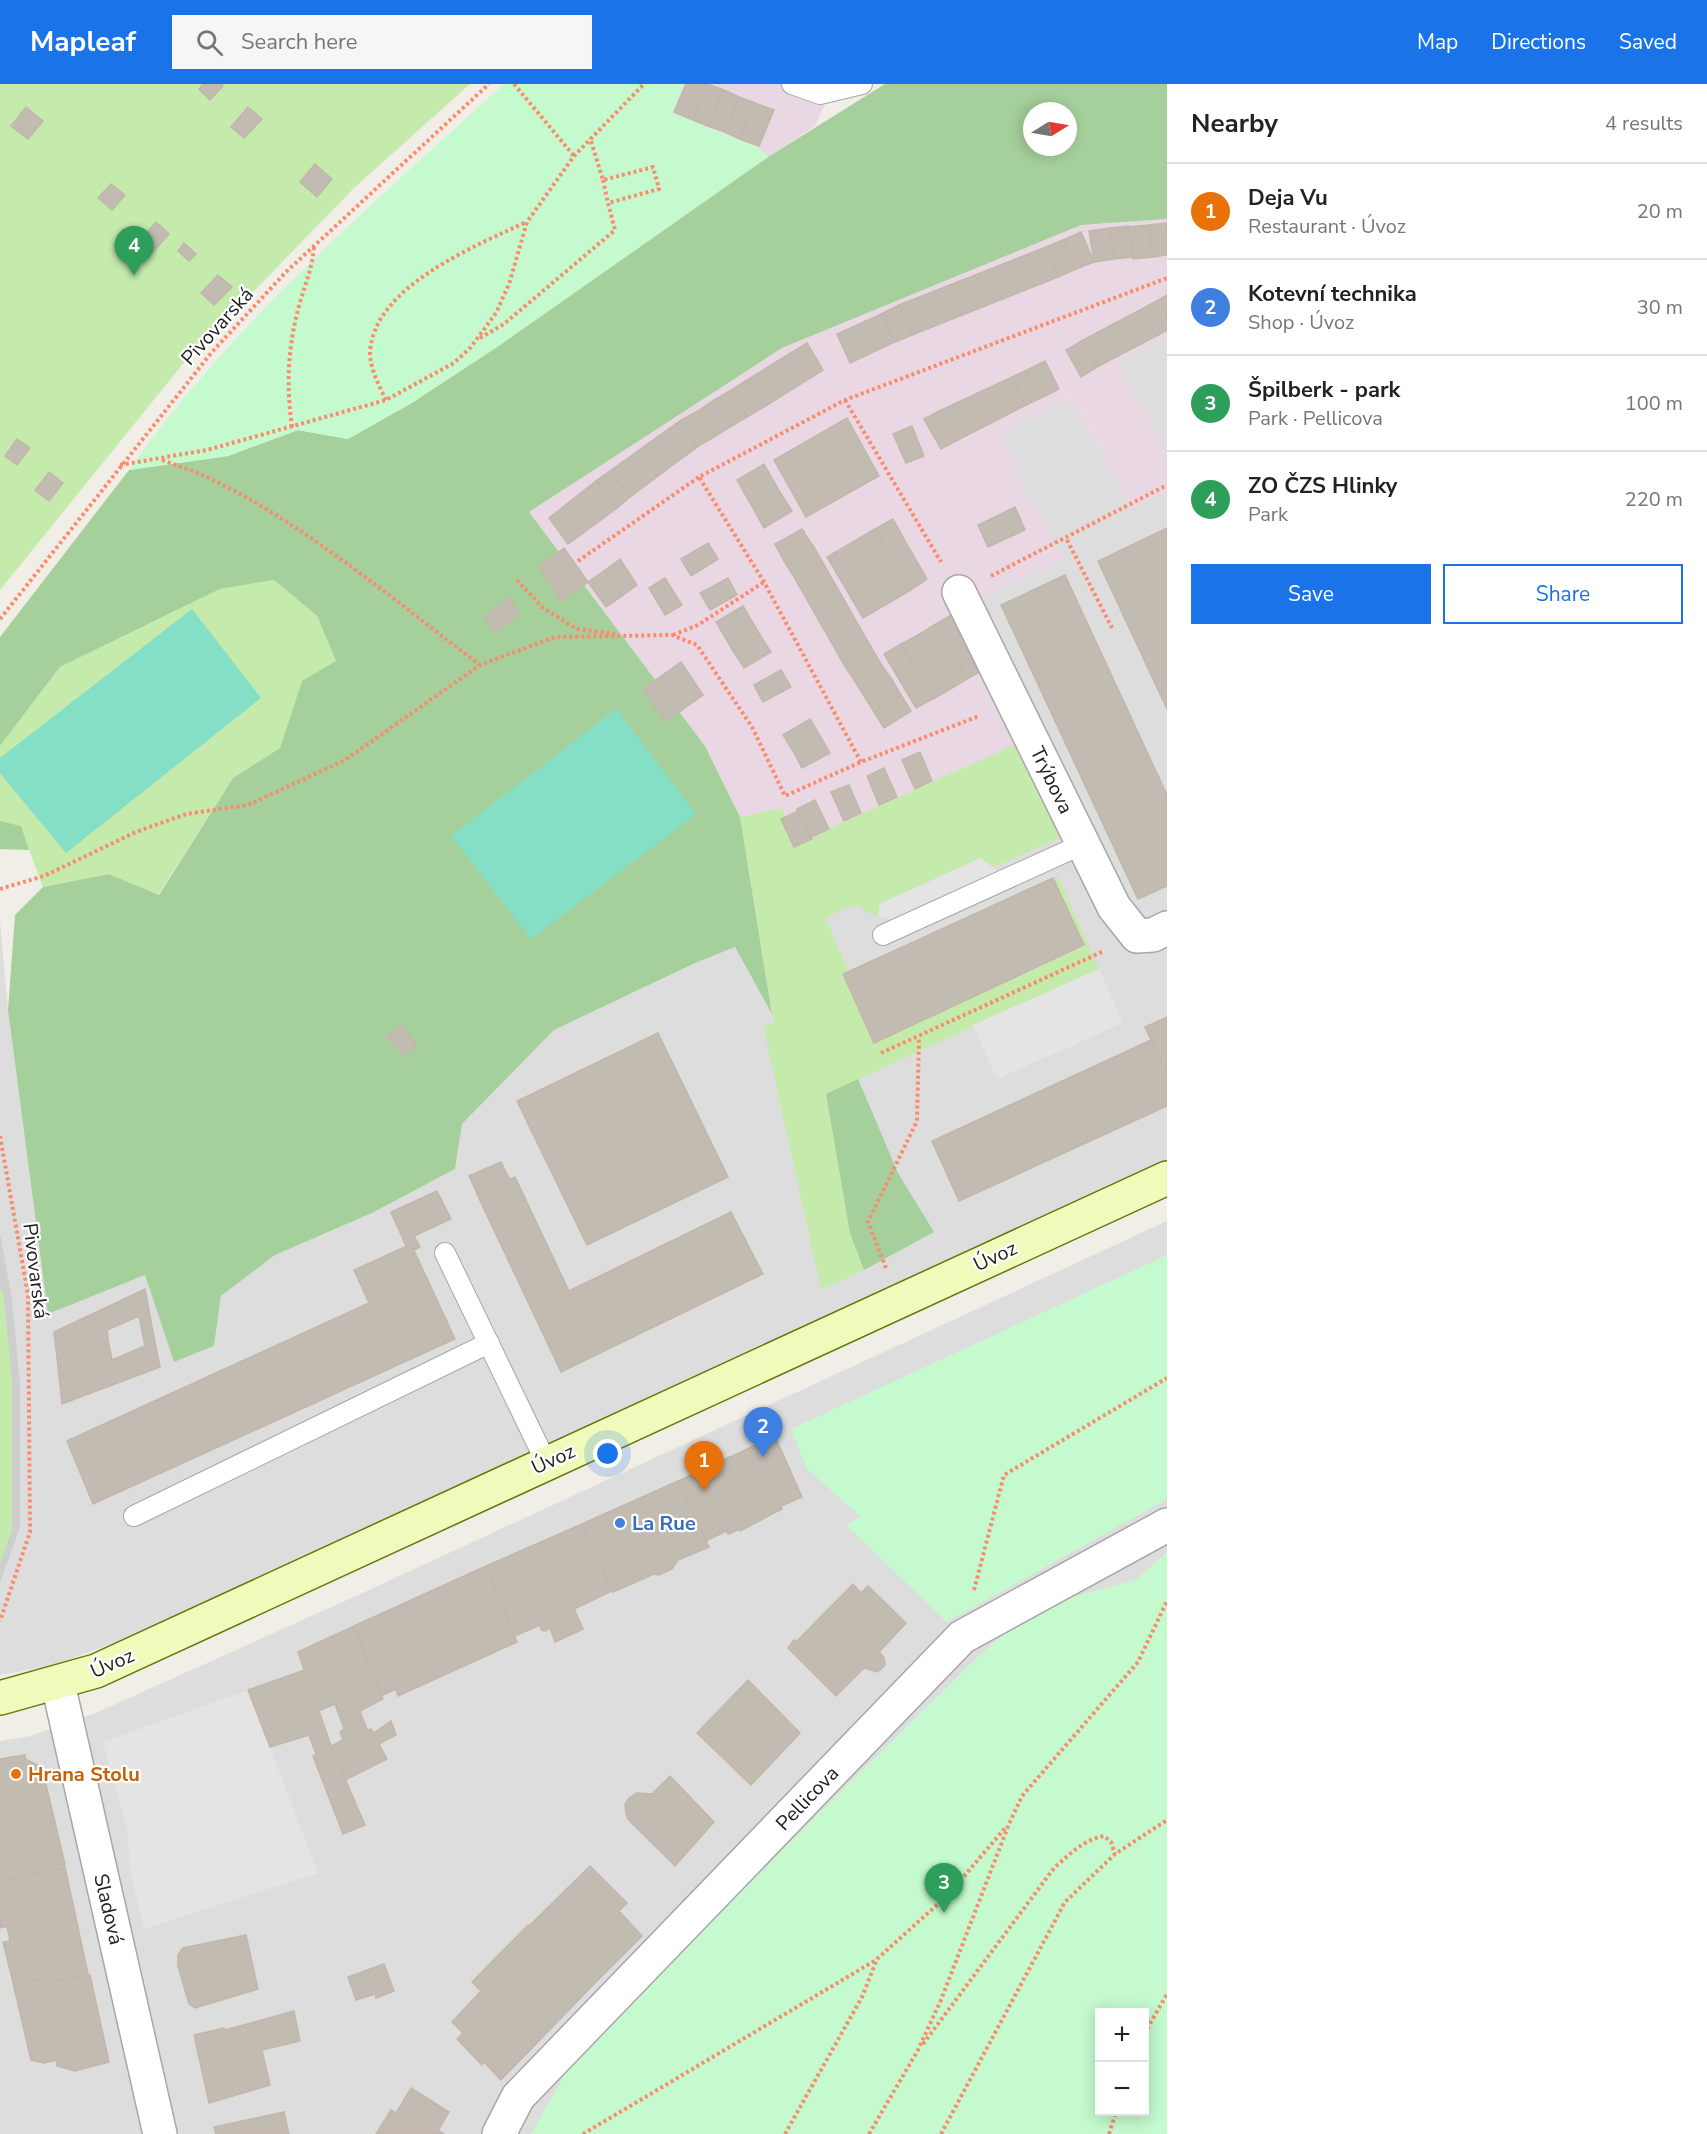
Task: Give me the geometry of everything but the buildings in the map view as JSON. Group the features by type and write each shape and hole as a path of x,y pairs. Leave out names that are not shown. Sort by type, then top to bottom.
{"main road":[{"name":"Úvoz","path":"0,1698 58,1684 96,1671 1167,1178"}],"street":[{"name":"Trýbova","path":"959,592 1114,907 1152,932"},
{"name":"Pellicova","path":"499,2134 518,2097 962,1638 1167,1525"},
{"name":"Sladová","path":"58,1684 160,2134"}],"lane":[{"path":"792,84 820,94 862,84"},
{"path":"883,935 1083,844"},
{"path":"445,1253 546,1462"},
{"path":"134,1516 489,1343"}],"path":[{"name":"Pivovarská","path":"0,619 119,465 212,352 314,246 489,84"},
{"path":"514,84 574,156"},
{"path":"119,465 160,460 292,427 386,400 454,363 477,340 496,313 509,284 527,222 574,156 644,84"},
{"path":"477,340 504,324 615,230 590,138"},
{"path":"603,180 653,167 659,189 608,203"},
{"path":"386,400 373,369 370,353 374,335 385,314 403,293 432,270 469,249 527,222"},
{"path":"292,427 288,396 290,356 299,304 312,271 314,246"},
{"path":"578,561 699,477 845,400 1167,278"},
{"path":"845,400 959,592 1066,540 1167,485"},
{"path":"160,460 209,478 261,506 322,548 480,665"},
{"path":"699,477 764,582 861,762"},
{"path":"1066,540 1113,628"},
{"path":"517,580 543,608 577,629 631,636"},
{"path":"0,889 44,876 136,832 186,814 248,805 345,760 480,665 555,637 672,635 698,625 764,582"},
{"path":"672,635 697,645 752,727 785,796 861,762 1013,703"},
{"path":"881,1053 1152,932"},
{"path":"886,1269 868,1222 917,1121 919,1037"},
{"name":"Pivovarská","path":"0,1136 28,1295 30,1521 30,1532 0,1621"},
{"path":"962,1638 1004,1475 1167,1378"},
{"path":"869,2134 918,2050 941,2000 1022,1796 1138,1662 1167,1601"},
{"path":"941,2134 1065,1902 1115,1854 1167,1820"},
{"path":"582,2134 877,1959 948,1895 1009,1824"},
{"path":"918,2050 956,2004 1054,1868 1079,1845 1095,1837 1104,1836 1111,1842 1115,1854"},
{"path":"785,2134 862,1998 877,1959"},
{"path":"1149,2025 1167,1994"},
{"path":"1109,2134 1115,2116"}],"shaded area":[{"path":"684,84 834,84 815,126 768,157 759,148 672,113"},
{"path":"1167,219 1167,336 1118,361 1167,454 1167,490 1132,509 1078,409 1073,412 1066,399 1001,434 1018,466 1014,468 1064,560 979,599 1016,744 794,847 781,819 781,809 740,817 705,746 529,512 782,348 1081,225"},
{"path":"1167,336 1167,454 1117,361"},
{"path":"1066,399 1078,409 1132,509 1167,490 1167,1159 127,1638 51,1666 0,1675 0,1583 20,1528 20,1381 12,1298 0,1233 0,921 8,1010 48,1314 145,1275 174,1362 214,1346 221,1296 275,1255 372,1213 455,1169 462,1124 554,1030 693,964 735,947 772,1012 740,817 785,817 811,837 833,827 956,611 1014,468 1017,466 1000,434"},
{"path":"980,858 1002,874 898,922 878,916 880,904"},
{"path":"1099,969 1123,1023 997,1079 973,1025"},
{"path":"1167,1221 1167,1553 1136,1580 1062,1600 1007,1631 980,1655 819,1813 568,2070 531,2134 0,2134 0,1741 30,1736 98,1712 356,1596"},
{"path":"0,1233 12,1298 20,1381 20,1528 0,1583"},
{"path":"248,1690 318,1873 144,1929 130,1870 127,1829 103,1742"}],"green space":[{"path":"0,84 470,84 354,188 182,365 0,590"},
{"path":"504,84 684,84 672,113 759,148 768,157 497,347 410,404 348,439 298,430 228,456 129,470 213,364 259,315 355,220"},
{"path":"885,84 1167,84 1167,219 1081,225 782,348 529,512 705,746 740,817 772,1014 735,947 693,964 554,1030 462,1124 455,1169 372,1213 275,1255 221,1296 214,1346 174,1362 145,1275 48,1314 8,1010 15,915 43,887 109,874 159,895 233,778 280,748 302,681 336,661 317,616 274,580 220,589 60,667 0,746 0,637 129,470 228,456 298,430 348,439 410,404 497,347 768,157"},
{"path":"274,580 317,616 336,661 302,682 280,748 233,778 158,895 109,874 43,887 20,826 0,821 0,746 60,667 220,589"},
{"path":"192,609 261,698 66,853 0,773 0,758"},
{"path":"616,709 696,814 531,939 451,836"},
{"path":"1016,744 1061,832 1057,839 994,867 980,858 880,904 878,916 863,911 860,906 854,907 853,905 825,918 849,972 843,975 874,1043 1084,946 1053,878 1058,876 1099,969 826,1094 850,1233 864,1270 821,1290 763,1025 774,1023 740,817 782,808 785,817 781,819 795,847 833,827"},
{"path":"0,821 21,826 29,850 0,849"},
{"path":"858,1079 898,1173 934,1232 864,1270 850,1233 826,1094"},
{"path":"1167,1255 1167,1499 947,1622 846,1525 861,1517 807,1469 791,1429"},
{"path":"0,1290 3,1291 12,1380 12,1529 0,1564"},
{"path":"1167,1553 1167,2134 531,2134 568,2070 819,1813 1007,1631 1062,1600 1136,1580"}],"place":[{"name":"ZO ČZS Hlinky","path":"134,276"},
{"name":"Kotevní technika","path":"763,1457"},
{"name":"Deja Vu","path":"704,1491"},
{"name":"La Rue","path":"620,1523"},
{"name":"Hrana Stolu","path":"16,1774"},
{"name":"Špilberk - park","path":"944,1913"}]}
